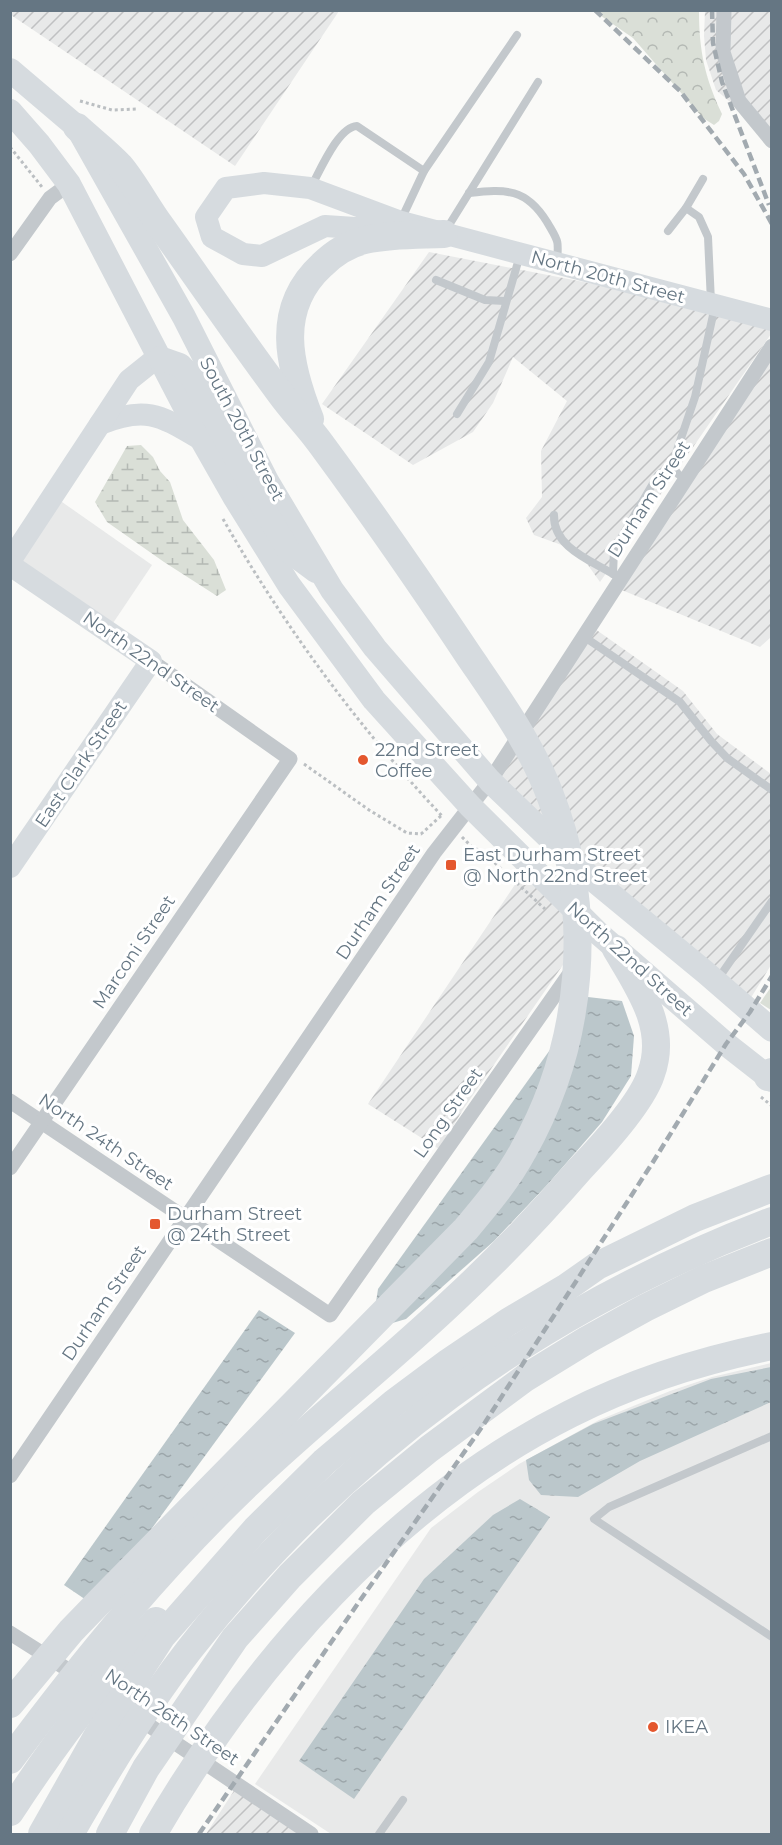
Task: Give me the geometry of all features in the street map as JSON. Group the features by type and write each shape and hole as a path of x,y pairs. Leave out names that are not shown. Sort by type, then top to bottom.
{"highway":[{"path":"10,1704 101,1600 466,1229 509,1173 533,1133 555,1079 572,1013 578,946 576,900 565,841 550,792 527,746 502,704 432,600 319,441 281,394 120,167 78,114"},
{"path":"319,441 300,394 289,342 294,310 307,282 327,260 352,245 381,237 444,234"},
{"path":"10,1760 84,1663 148,1587 256,1477 456,1298 532,1224 598,1149 646,1087 655,1062 654,1022 647,1003 607,941"},
{"path":"10,1812 74,1720 162,1636 256,1529 324,1462 401,1397 508,1322 597,1266 695,1218 771,1188"},
{"path":"70,1834 120,1750 188,1651 227,1602 318,1505 374,1455 428,1410 557,1323 657,1270 771,1221"},
{"path":"110,1834 146,1768 235,1638 298,1568 363,1503 429,1449 525,1378 645,1308 704,1279 771,1252"},
{"path":"153,1834 230,1716 285,1647 338,1589 402,1529 444,1494 494,1458 569,1414 646,1381 742,1352 771,1346"},
{"path":"42,1834 98,1735 128,1669"}],"main road":[{"name":"South 20th Street","path":"10,70 78,114 267,481 325,578 375,648 490,781"},
{"name":"South 20th Street","path":"10,111 39,144 69,184 202,440 277,565 331,644 374,700 470,806"},
{"path":"160,358 180,365 192,377 289,551 325,578"},
{"name":"North 22nd Street","path":"490,781 591,878 771,1030"},
{"name":"North 22nd Street","path":"470,806 607,941 726,1044 770,1076"}],"street":[{"path":"724,10 723,52 739,101 771,141"},
{"name":"North 20th Street","path":"444,234 325,226 262,256 243,254 213,237 206,217 225,188 264,183 310,188 400,222 771,320"},
{"path":"10,254 50,198 69,184"},
{"name":"Durham Street","path":"10,1476 434,853 490,781 583,636 616,577 680,474 771,346"},
{"path":"10,563 129,380 144,367 160,358"},
{"path":"100,424 122,416 145,413 166,419 202,440"},
{"name":"North 22nd Street","path":"10,563 290,759"},
{"name":"East Clark Street","path":"10,867 151,661"},
{"name":"Marconi Street","path":"10,1168 290,759"},
{"name":"Long Street","path":"330,1315 607,941"},
{"name":"North 24th Street","path":"10,1101 330,1315"},
{"name":"North 26th Street","path":"10,1633 311,1834"}],"lane":[{"path":"400,222 424,171 518,35"},
{"path":"444,234 538,82"},
{"path":"310,188 342,134 350,127 357,126 424,171"},
{"path":"668,231 686,208 703,179"},
{"path":"469,193 499,189 514,192 540,210 559,241 557,263"},
{"path":"680,474 675,456 694,397 713,304 708,237 699,217 686,208"},
{"path":"457,414 489,362 520,254"},
{"path":"436,280 485,300 505,301"},
{"path":"616,577 614,550 658,475 665,470 680,474"},
{"path":"554,515 554,523 562,542 616,577"},
{"path":"583,636 680,702 727,758 771,790"},
{"path":"716,982 771,901"},
{"path":"771,1436 609,1507 594,1519 771,1637"},
{"path":"380,1834 403,1800"}],"path":[{"path":"78,114 137,109"},
{"path":"290,759 300,762 369,810 407,833 421,834 442,815"}],"shaded area":[{"path":"10,11 339,11 235,166 11,15"},
{"path":"705,11 771,11 771,137 716,90 706,60"},
{"path":"429,252 671,299 771,322 771,334 600,582 578,551 534,535 526,518 542,497 541,451 567,401 513,357 493,403 473,432 413,465 322,404"},
{"path":"771,351 771,637 760,647 612,586"},
{"path":"52,495 152,565 107,632 11,567"},
{"path":"588,624 683,691 717,734 771,774 771,965 744,1009 488,772"},
{"path":"522,874 585,933 464,1108 439,1149 368,1104"},
{"path":"771,1363 771,1834 331,1834 255,1784 431,1528 519,1464 599,1420 670,1391 712,1377"},
{"path":"237,1786 308,1834 206,1834"}],"green space":[{"path":"594,11 699,11 702,52 707,76 722,114 719,121 714,125 703,118 633,38"},
{"path":"141,445 153,457 160,471 170,482 183,520 214,560 226,590 217,596 107,522 95,502 127,446"},
{"path":"771,987 771,1010 760,1003"}],"water":[{"path":"588,997 622,1001 634,1036 631,1076 602,1122 494,1241 406,1319 389,1324 375,1309 378,1289"},
{"path":"259,1310 295,1333 95,1606 64,1585"},
{"path":"771,1367 771,1402 640,1461 578,1497 541,1495 529,1480 526,1460 593,1424 711,1379"},
{"path":"520,1499 550,1517 354,1799 299,1761 424,1579 493,1515"}],"railway":[{"path":"595,10 680,91 744,174 772,224"},
{"path":"712,10 713,43 722,82 769,205"},
{"path":"199,1834 484,1424 653,1162 726,1044 750,1012 772,976"}],"place":[{"name":"22nd Street Coffee","path":"363,760"},
{"name":"East Durham Street @ North 22nd Street","path":"451,865"},
{"name":"Durham Street @ 24th Street","path":"155,1224"},
{"name":"IKEA","path":"653,1727"}]}
